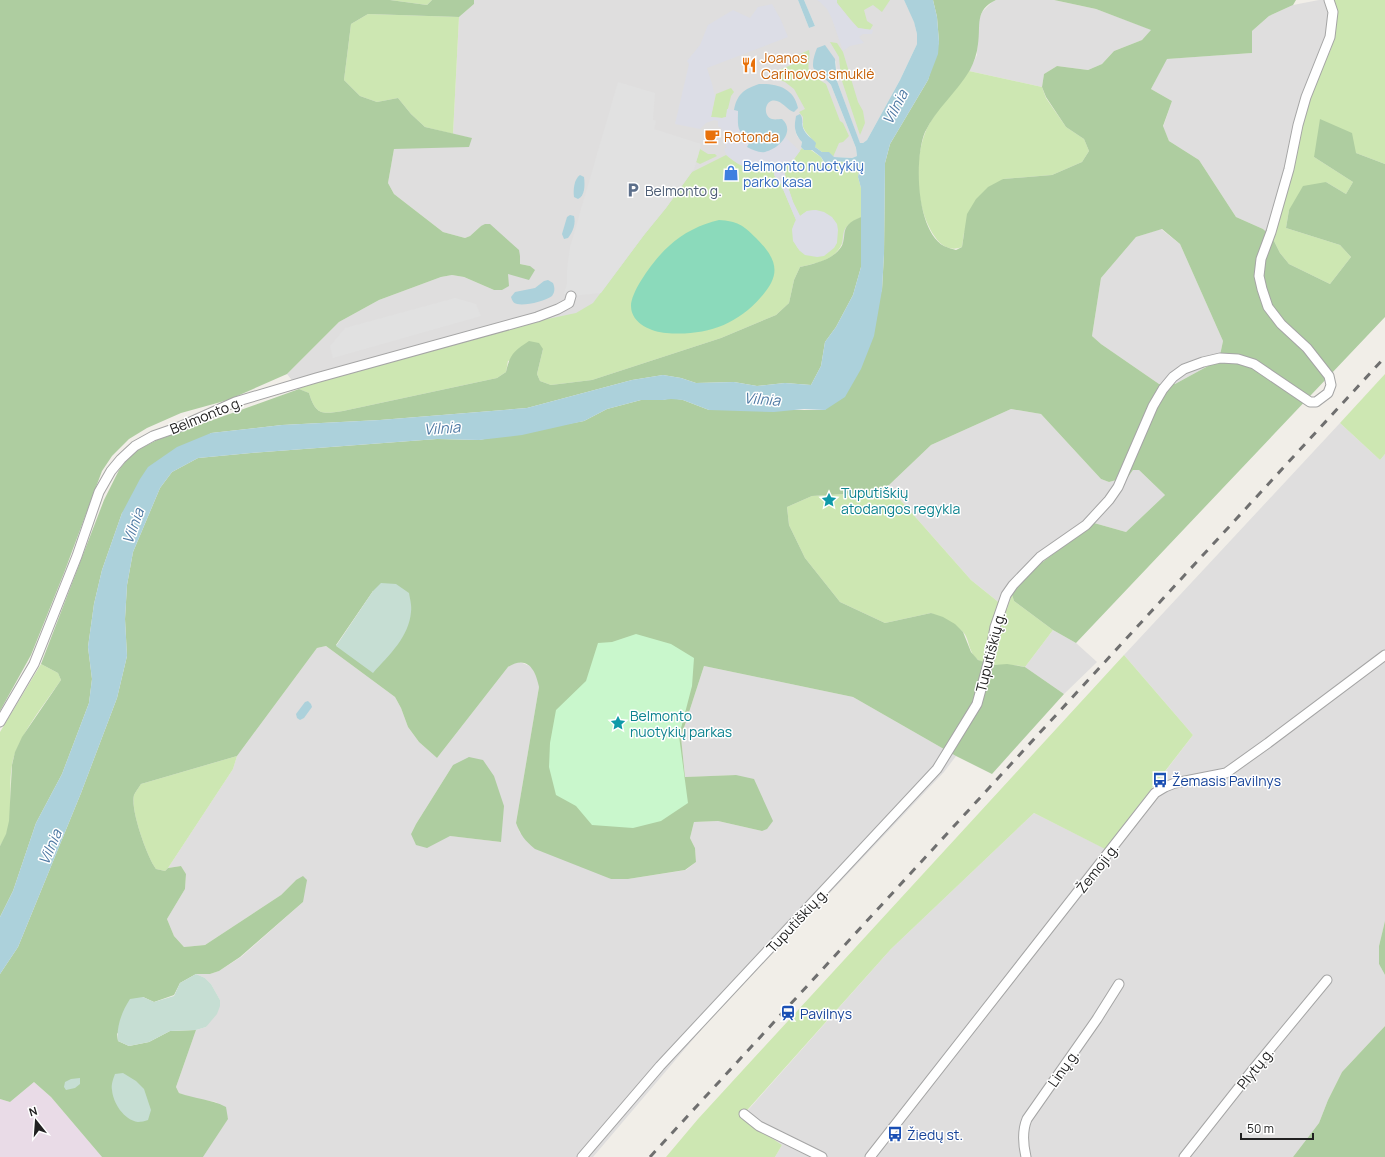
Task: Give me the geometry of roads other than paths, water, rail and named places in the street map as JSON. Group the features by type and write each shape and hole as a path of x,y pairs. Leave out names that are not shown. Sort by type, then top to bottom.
{"street":[{"name":"Tuputiškių g.","path":"582,1157 660,1066 937,769 977,704 989,660 995,627 1006,595 1013,585 1040,557 1086,525 1110,500 1118,487 1152,406 1173,377 1184,369 1220,358 1254,364 1310,402 1316,402 1328,393 1331,385 1329,376 1307,348 1281,324 1268,307 1259,276 1261,259 1289,169 1298,125 1306,97 1330,37 1333,12 1329,0"},
{"name":"Belmonto g.","path":"0,722 34,664 78,556 99,492 111,471 135,446 153,436 179,427 235,402 537,317 569,303 571,296"},
{"name":"Žemoji g.","path":"870,1157 1155,793 1175,783 1226,773 1385,655"},
{"name":"Plytų g.","path":"1184,1157 1255,1067 1327,980"},
{"name":"Linų g.","path":"1026,1157 1023,1136 1024,1126 1027,1119 1097,1019 1119,984"},
{"path":"744,1114 759,1126 822,1157"}],"water":[{"path":"798,0 804,0 815,26 809,28"},
{"name":"Vilnia","path":"904,0 933,0 937,17 939,42 938,54 928,80 890,144 885,163 882,290 874,336 861,369 845,397 825,410 804,409 774,412 709,410 683,400 641,400 607,409 584,421 522,435 479,440 437,439 198,458 172,472 160,488 133,552 127,585 125,619 127,656 117,698 81,793 18,947 0,974 0,917 13,891 36,823 62,774 89,703 92,679 88,647 94,604 102,570 122,513 148,467 177,447 211,433 282,425 380,420 527,408 632,380 663,375 681,378 696,383 734,382 757,386 785,383 811,385 821,366 825,342 836,327 853,295 861,267 861,188 858,177 860,166 858,163 834,161 831,165 826,165 821,157 812,150 804,150 801,147 802,142 797,136 795,130 796,116 800,114 804,130 816,143 815,147 822,152 829,152 834,157 852,158 857,156 856,148 831,85 815,71 813,67 815,54 817,48 825,45 835,59 837,81 860,143 863,143 867,140 900,80 917,44 917,34 914,22"},
{"path":"759,84 778,86 789,91 796,101 798,108 794,112 791,111 778,101 771,101 767,105 767,116 773,119 782,119 786,124 787,129 784,139 776,147 765,152 756,151 747,147 750,141 740,131 738,125 738,111 734,110 739,96 745,90"},
{"path":"580,175 584,177 584,187 582,195 578,199 574,197 574,188 576,179"},
{"path":"570,215 574,216 574,227 568,238 564,239 562,234 567,217"},
{"path":"548,280 553,283 554,288 552,296 549,298 530,304 517,304 512,300 511,297 515,292 535,288 544,281"},
{"path":"308,701 312,707 304,718 300,720 297,718 296,714 305,702"}],"railway":[{"path":"650,1157 1385,357"}],"place":[{"name":"Joanos Carinovos smuklė","path":"749,65"},
{"name":"Rotonda","path":"712,136"},
{"name":"Belmonto nuotykių parko kasa","path":"731,173"},
{"name":"Belmonto g.","path":"633,190"},
{"name":"Tuputiškių atodangos regykla","path":"829,500"},
{"name":"Belmonto nuotykių parkas","path":"618,723"},
{"name":"Žemasis Pavilnys","path":"1160,780"},
{"name":"Pavilnys","path":"788,1013"},
{"name":"Žiedų st.","path":"895,1134"}]}
